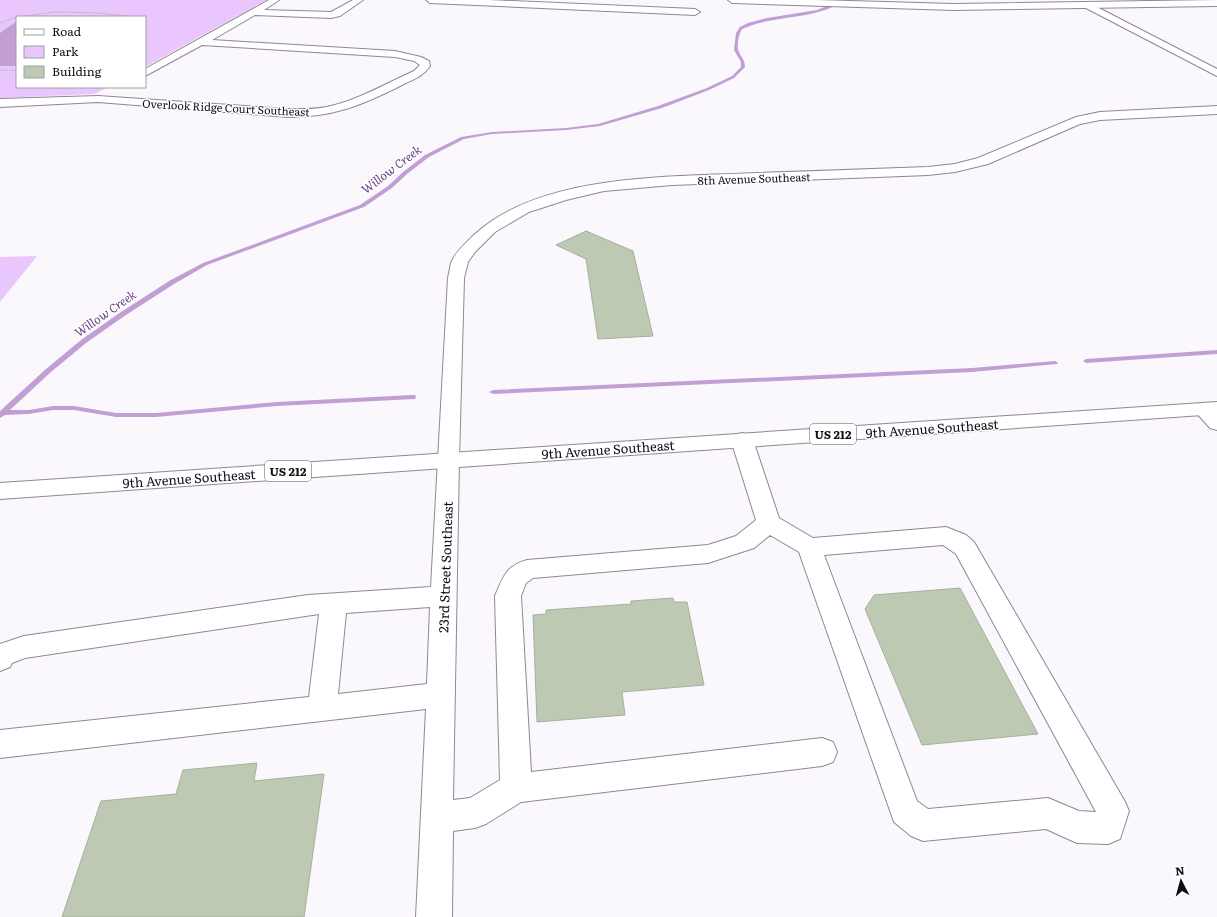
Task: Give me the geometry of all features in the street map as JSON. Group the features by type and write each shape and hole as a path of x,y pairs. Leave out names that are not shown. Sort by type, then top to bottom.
{"street":[{"path":"146,72 275,0"},
{"path":"254,12 331,15 337,14 359,0"},
{"path":"430,0 695,12"},
{"path":"732,0 954,7 1088,6 1217,2"},
{"path":"1088,6 1217,73"},
{"name":"Overlook Ridge Court Southeast","path":"98,99 288,113 316,112 334,109 349,104 418,73 425,66 422,61 417,58 395,54 200,42"},
{"path":"0,103 98,99 115,90"},
{"name":"8th Avenue Southeast","path":"490,230 524,209 562,196 604,187 672,181 928,171 955,168 983,161 1076,121 1100,116 1217,110"},
{"name":"23rd Street Southeast","path":"434,917 448,460 456,278 460,262 468,249 490,230"},
{"name":"9th Avenue Southeast","path":"0,490 742,440 1212,413"},
{"path":"742,440 769,523 809,547 946,536 957,541 965,548 1114,811 1108,828 1077,827 1048,813 923,825 905,811 809,547"},
{"path":"516,788 508,596 516,577 527,569 708,554 744,542 769,523"},
{"path":"0,659 2,655 24,647 308,605 444,596"},
{"path":"322,708 334,603"},
{"path":"0,744 441,695"},
{"path":"437,818 475,813 516,788 822,752"}],"path":[{"path":"25,16 54,12 100,13 126,16"},
{"path":"0,23 16,18"},
{"path":"0,70 16,70"}],"green space":[{"path":"0,0 266,0 146,66 146,16 16,16 16,88 106,88 95,94 0,98"},
{"path":"37,256 0,302 0,257"}],"shaded area":[{"path":"16,22 16,66 0,66 0,33"}],"building":[{"path":"586,231 633,251 653,336 598,339 586,259 556,245"},
{"path":"960,588 1038,734 922,745 865,609 874,595"},
{"path":"673,598 674,602 687,602 704,685 622,692 625,715 537,722 533,615 546,614 546,610 631,604 631,601"},
{"path":"257,763 254,781 324,774 304,917 62,917 101,801 176,794 183,770"}],"waterway":[{"name":"Willow Creek","path":"3,413 49,370 84,342 139,303 205,264 362,206 390,187 427,156 463,138 492,133 566,129 598,125 660,107 708,89 733,77 743,67 743,62 736,50 738,33 741,28 767,19 818,11 843,0"},
{"path":"1086,361 1217,352"},
{"path":"493,392 972,370 1055,363"},
{"path":"3,413 29,412 53,408 74,408 116,415 156,415 277,404 412,397"},
{"name":"Willow Creek","path":"0,416 3,413"}]}
